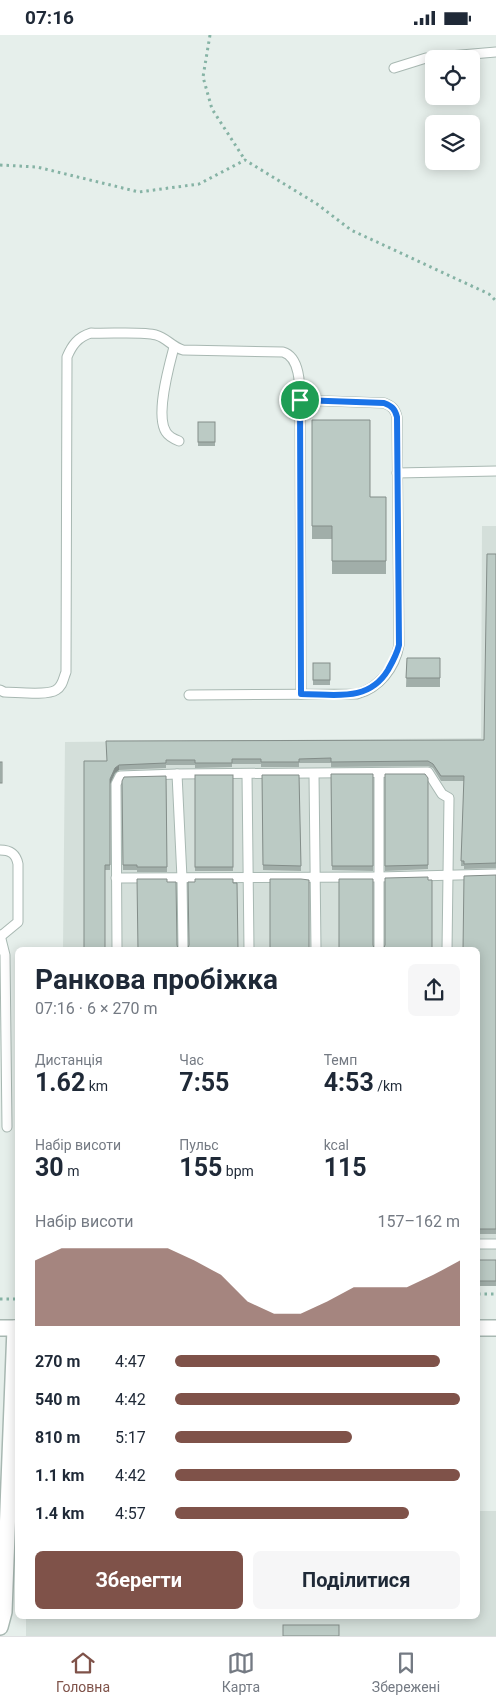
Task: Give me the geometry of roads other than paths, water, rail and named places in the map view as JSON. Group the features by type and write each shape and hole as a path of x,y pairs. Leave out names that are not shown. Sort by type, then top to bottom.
{"street":[{"path":"0,1627 4,1611 11,1328"},
{"path":"480,1328 496,1328"}],"lane":[{"path":"394,68 426,59 496,52"},
{"path":"0,690 4,692 46,693 55,691 62,685 66,672 66,357 72,344 82,336 91,333 154,334 167,340 174,347 191,351 279,351 291,356 300,382 301,694"},
{"path":"174,347 163,394 164,424 168,435 179,441"},
{"path":"189,695 349,695 364,692 382,680 395,659 399,645 397,417 395,410 390,405 384,403 300,400"},
{"path":"397,473 496,471"},
{"path":"116,947 117,780 120,777 124,775 177,774 379,774 428,772 442,794 449,798 447,947"},
{"path":"177,774 182,877 182,947"},
{"path":"247,774 249,947"},
{"path":"314,774 316,947"},
{"path":"379,774 380,947"},
{"path":"0,850 11,852 16,857 18,864 18,922 0,935 5,955 7,1127"},
{"path":"116,877 379,877 496,874"},
{"path":"480,1244 496,1244"}]}
